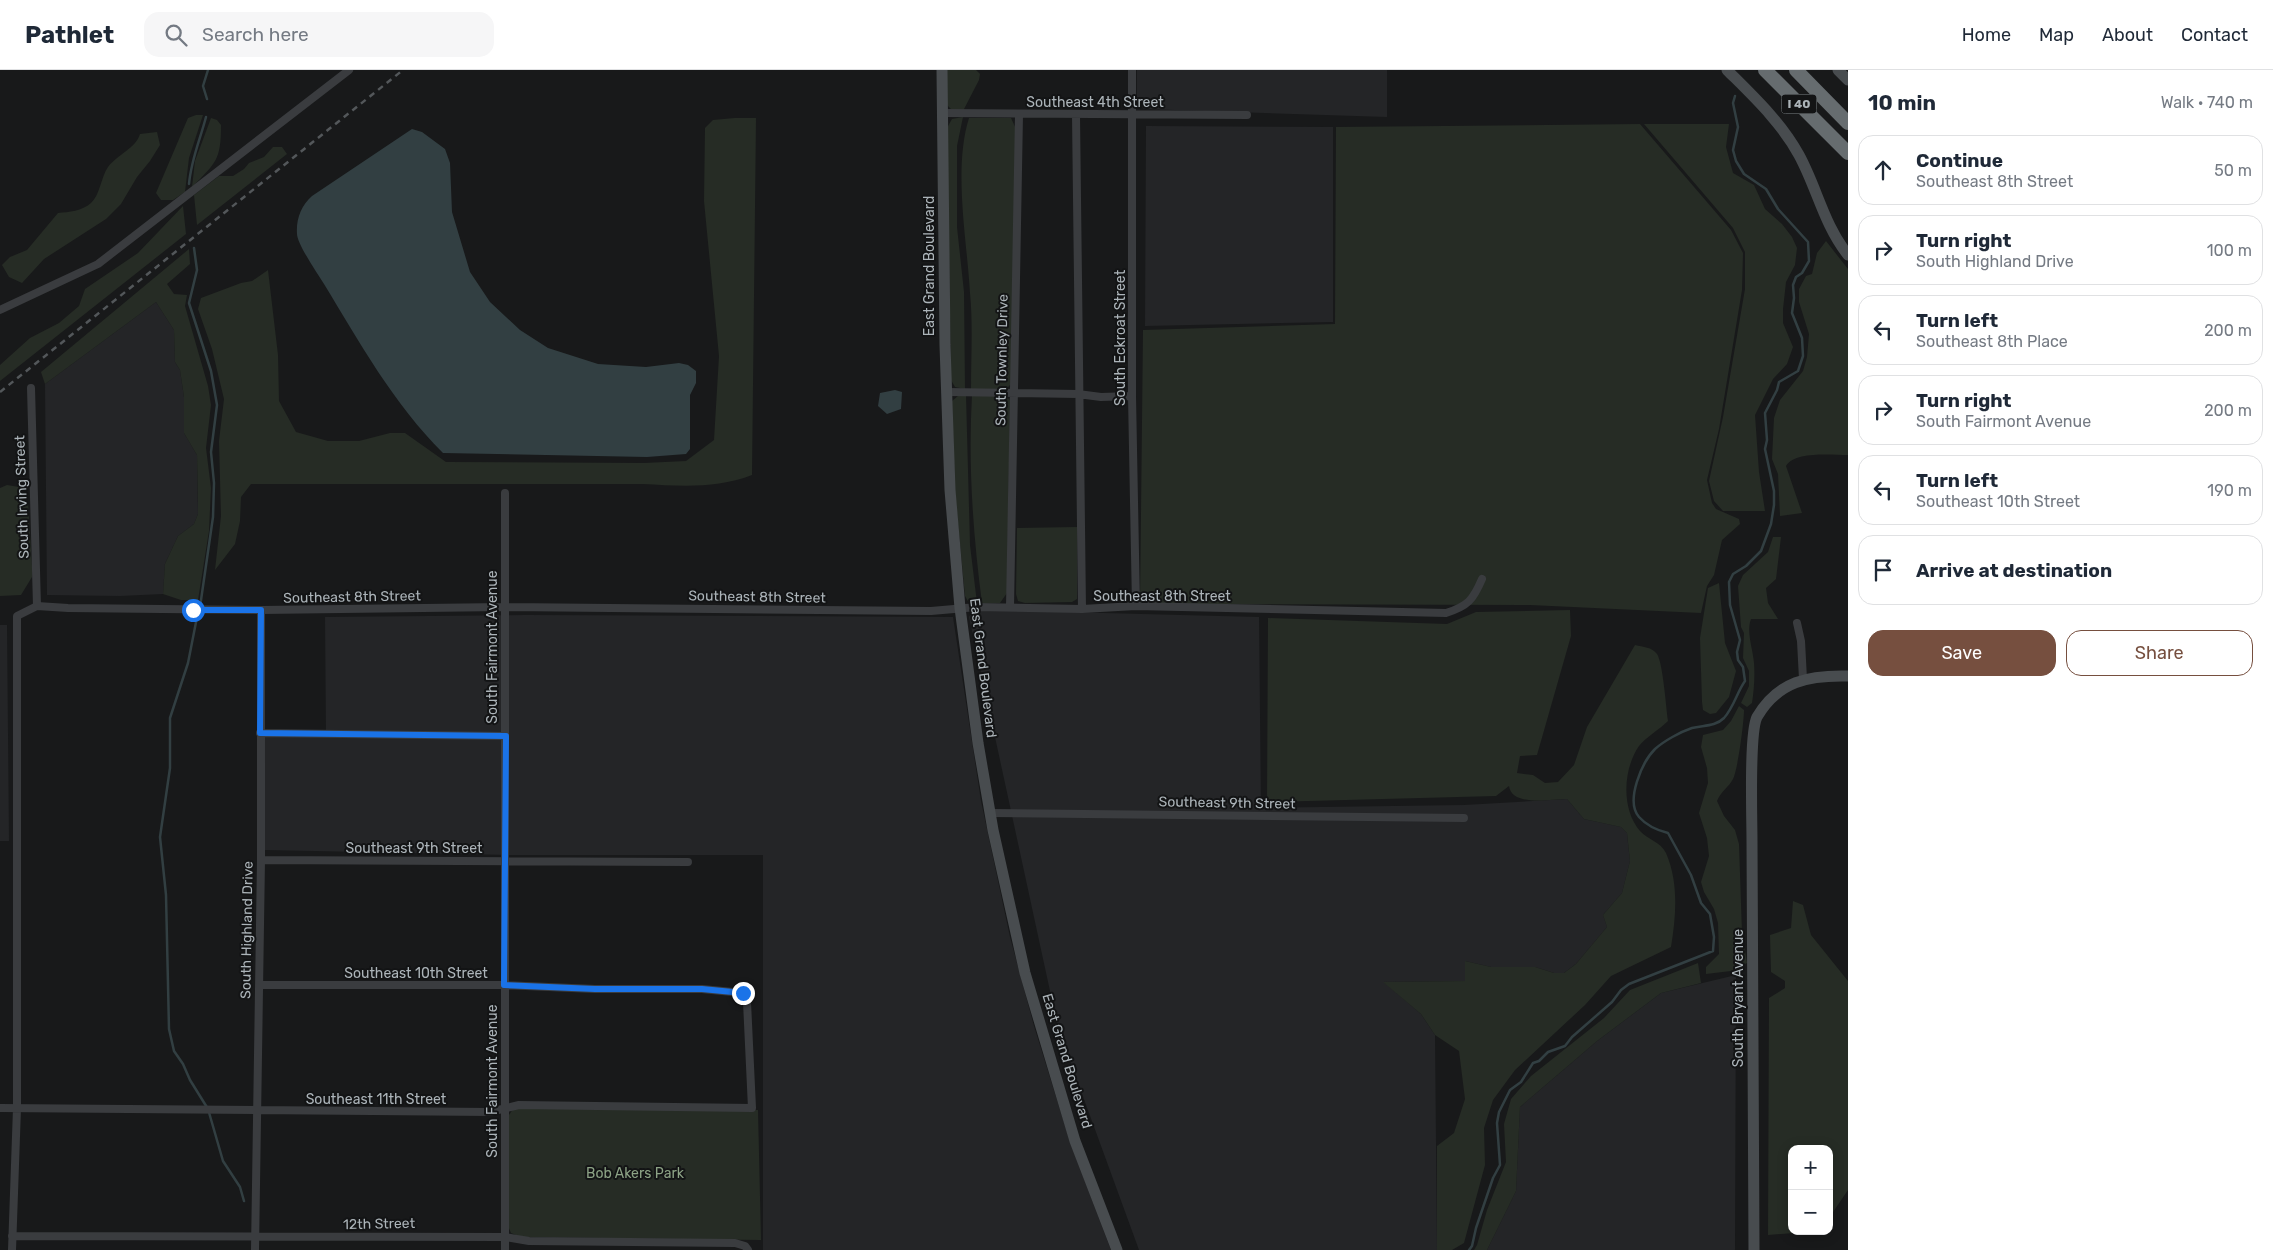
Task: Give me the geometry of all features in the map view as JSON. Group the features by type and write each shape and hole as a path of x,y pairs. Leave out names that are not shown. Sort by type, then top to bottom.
{"highway":[{"name":"I 40","path":"1765,70 1848,153"},
{"name":"I 40","path":"1797,70 1848,123"},
{"path":"1797,70 1848,114"},
{"path":"1832,138 1848,161"}],"street":[{"path":"0,310 98,264 349,70"},
{"name":"East Grand Boulevard","path":"942,70 950,490 960,608 976,734 1011,917 1046,1049 1075,1142 1117,1250"},
{"name":"South Eckroat Street","path":"1132,70 1132,396 1136,606"},
{"path":"1727,70 1774,118 1794,146 1828,223 1848,255"},
{"path":"1838,70 1848,80"},
{"name":"Southeast 4th Street","path":"943,113 1247,115"},
{"name":"South Townley Drive","path":"1010,607 1019,115"},
{"path":"1076,115 1078,394 1081,400 1082,609"},
{"name":"South Irving Street","path":"32,388 37,606"},
{"path":"947,392 1078,394 1101,397 1132,396"},
{"name":"South Fairmont Avenue","path":"504,1250 505,493"},
{"name":"Southeast 8th Street","path":"37,606 193,610 504,607 931,611 960,608 1082,609 1136,606 1446,613 1463,608 1475,595 1482,579"},
{"path":"12,1250 17,1108 17,616 37,606"},
{"name":"South Highland Drive","path":"255,1250 261,860 261,610"},
{"path":"1797,623 1802,641 1803,679"},
{"name":"South Bryant Avenue","path":"1754,1250 1753,746 1756,719 1770,700 1785,687 1803,679 1830,675 1848,676"},
{"path":"260,733 506,736"},
{"name":"Southeast 9th Street","path":"990,812 1464,818"},
{"name":"Southeast 9th Street","path":"261,860 688,862"},
{"name":"Southeast 10th Street","path":"259,985 504,985 595,989 702,989 743,993 747,1002 752,1108"},
{"name":"Southeast 11th Street","path":"0,1108 490,1112 519,1105 752,1108"},
{"name":"12th Street","path":"12,1236 256,1238 505,1237 529,1241 735,1242 747,1248"}],"shaded area":[{"path":"1137,70 1387,70 1387,117 1144,109 1137,102"},
{"path":"1146,126 1333,127 1333,322 1145,326"},
{"path":"412,129 422,132 445,149 450,163 452,212 470,272 490,302 520,330 548,348 598,364 646,367 679,363 688,365 696,371 696,383 690,395 690,449 686,454 647,457 443,453 408,414 378,372 308,259 298,239 297,223 305,204 312,196"},
{"path":"156,302 174,330 175,362 180,370 184,397 184,433 197,455 198,514 194,524 178,536 165,564 163,594 120,596 47,595 45,384"},
{"path":"895,390 902,392 901,409 887,414 878,406 880,393"},
{"path":"973,611 1259,617 1261,808 1464,805 1567,799 1584,819 1621,827 1627,833 1630,861 1622,893 1603,915 1607,927 1576,964 1564,973 1554,973 1535,967 1491,967 1465,961 1465,981 1384,982 1421,1014 1435,1035 1437,1250 1139,1250 1058,1028 969,617"},
{"path":"526,615 953,617 981,801 1010,937 1034,1026 1071,1145 1111,1250 763,1250 763,855 514,855 265,850 265,737 326,737 325,617"},
{"path":"0,625 7,625 9,841 0,841"},
{"path":"1736,975 1735,1250 1487,1250 1516,1191 1520,1107 1597,1041 1661,993"}],"green space":[{"path":"946,70 976,70 980,74 979,80 963,111 953,111 947,105"},
{"path":"203,115 189,158 185,192 173,200 161,200 156,193 188,118"},
{"path":"963,117 957,146 957,227 964,292 965,389 955,387 951,380 947,128 952,119"},
{"path":"211,118 217,120 221,125 218,154 212,166 192,187 195,161"},
{"path":"756,118 752,475 725,483 698,486 643,484 251,484 241,497 240,521 235,544 215,570 221,516 219,441 224,399 212,349 198,309 201,298 241,283 252,281 268,270 278,355 279,401 296,432 328,441 359,441 390,433 405,433 446,462 644,463 686,461 714,440 719,356 704,201 705,128 713,120"},
{"path":"969,118 1011,118 1016,129 1011,384 1006,389 971,389 971,305 961,182 964,138"},
{"path":"1640,124 1731,230 1743,253 1742,290 1719,429 1707,480 1712,503 1716,509 1739,519 1740,524 1722,540 1714,575 1707,586 1701,613 1530,605 1140,604 1143,330 1335,324 1336,127"},
{"path":"1644,124 1729,124 1726,147 1733,173 1754,185 1765,209 1782,224 1792,237 1797,248 1795,265 1786,282 1783,309 1783,323 1793,347 1787,364 1773,379 1755,415 1759,472 1765,511 1723,511 1714,501 1709,481 1723,417 1745,289 1745,252 1733,228"},
{"path":"157,132 160,145 137,177 121,204 106,219 44,259 22,283 9,277 2,265 10,257 27,250 58,213 71,212 91,203 108,167 135,143 140,134"},
{"path":"273,147 282,147 287,154 197,225 194,195 219,176 233,176 244,169 249,163 264,157"},
{"path":"183,206 186,234 0,381 0,365 30,338 59,323 79,306 85,289 138,253"},
{"path":"1826,241 1848,269 1848,455 1814,455 1791,461 1786,466 1802,513 1780,516 1778,474 1772,459 1774,418 1780,400 1803,371 1807,357 1809,334 1799,302 1799,289 1806,276 1812,274 1817,253"},
{"path":"189,249 190,264 167,284 174,294 187,295 185,306 208,386 211,405 206,448 211,488 209,531 198,600 181,600 163,594 165,564 178,536 194,524 198,514 197,455 184,433 184,397 180,370 175,362 174,330 156,302 45,384 41,372"},
{"path":"966,395 970,545 977,603 969,603 965,596 955,492 952,401 958,396"},
{"path":"972,395 1005,396 1010,400 1007,593 1000,603 982,603 972,499"},
{"path":"7,485 19,487 28,503 32,577 21,595 0,596 0,488"},
{"path":"1077,527 1077,599 1072,602 1025,603 1018,601 1016,594 1017,528"},
{"path":"1773,537 1781,537 1776,579 1766,588 1768,603 1778,619 1751,619 1749,635 1754,663 1754,683 1752,703 1747,707 1741,703 1749,686 1749,671 1743,658 1744,633 1741,627 1738,586 1743,575 1768,552"},
{"path":"1719,583 1725,643 1736,671 1729,697 1716,713 1710,714 1703,710 1700,638 1708,588"},
{"path":"1570,610 1571,636 1537,755 1520,756 1517,773 1533,775 1545,783 1558,782 1574,765 1587,727 1635,645 1650,649 1657,654 1663,675 1668,721 1639,746 1630,766 1626,789 1627,801 1634,822 1643,834 1663,849 1670,864 1675,888 1671,947 1611,976 1585,1005 1515,1070 1493,1100 1484,1128 1485,1165 1464,1243 1452,1250 1437,1250 1437,1146 1454,1133 1465,1099 1459,1051 1435,1035 1421,1014 1383,982 1465,981 1465,961 1491,967 1535,967 1554,973 1564,973 1576,964 1607,927 1603,915 1622,893 1630,861 1627,833 1621,827 1584,819 1567,799 1524,799 1512,793 1509,786 1496,796 1267,802 1268,618 1447,624 1476,612"},
{"path":"1739,706 1744,710 1737,766 1733,779 1717,801 1724,816 1735,830 1739,844 1742,933 1747,963 1731,971 1706,974 1706,967 1719,954 1718,923 1714,909 1704,892 1701,882 1709,856 1707,838 1699,813 1708,783 1707,768 1701,747 1703,735 1723,730 1731,721"},
{"path":"1793,901 1803,905 1811,935 1848,981 1848,1190 1833,1212 1833,1145 1788,1145 1788,1233 1768,1235 1769,998 1785,988 1785,981 1771,972 1770,935 1791,928"},
{"path":"1698,963 1701,983 1661,993 1597,1041 1520,1107 1516,1191 1487,1250 1474,1250 1506,1162 1504,1124 1511,1099 1531,1076 1604,1018 1630,990"},
{"name":"Bob Akers Park","path":"521,1107 758,1110 761,1240 521,1237 511,1233 508,1226 509,1115 513,1109"}],"waterway":[{"path":"207,99 203,86 208,70"},
{"path":"1469,1250 1472,1246 1493,1178 1500,1165 1497,1123 1499,1112 1510,1090 1521,1082 1533,1063 1539,1061 1548,1052 1565,1046 1572,1037 1612,1002 1621,990 1629,984 1713,951 1714,937 1710,914 1701,903 1691,875 1668,833 1652,827 1639,817 1635,810 1634,792 1645,763 1655,749 1677,734 1696,727 1713,724 1724,718 1745,681 1743,667 1738,660 1737,652 1740,640 1730,605 1729,582 1733,574 1746,566 1761,551 1771,524 1774,491 1765,449 1767,440 1765,413 1779,382 1798,371 1803,356 1802,338 1792,313 1793,285 1796,277 1802,273 1809,261 1808,242 1778,209 1766,189 1744,174 1736,161 1733,150 1738,127 1733,103 1735,96"},
{"path":"189,184 194,158 206,117"},
{"path":"194,248 197,270 189,303 211,371 217,405 211,452 214,483 213,517 200,607"},
{"path":"198,612 188,663 170,718 170,768 160,837 166,895 169,1029 174,1051 208,1109 223,1161 240,1187 244,1201"}],"railway":[{"path":"0,392 403,70"}],"route":[{"path":"193,610 261,610 260,733 506,736 504,985 595,989 702,989 743,993"}]}
